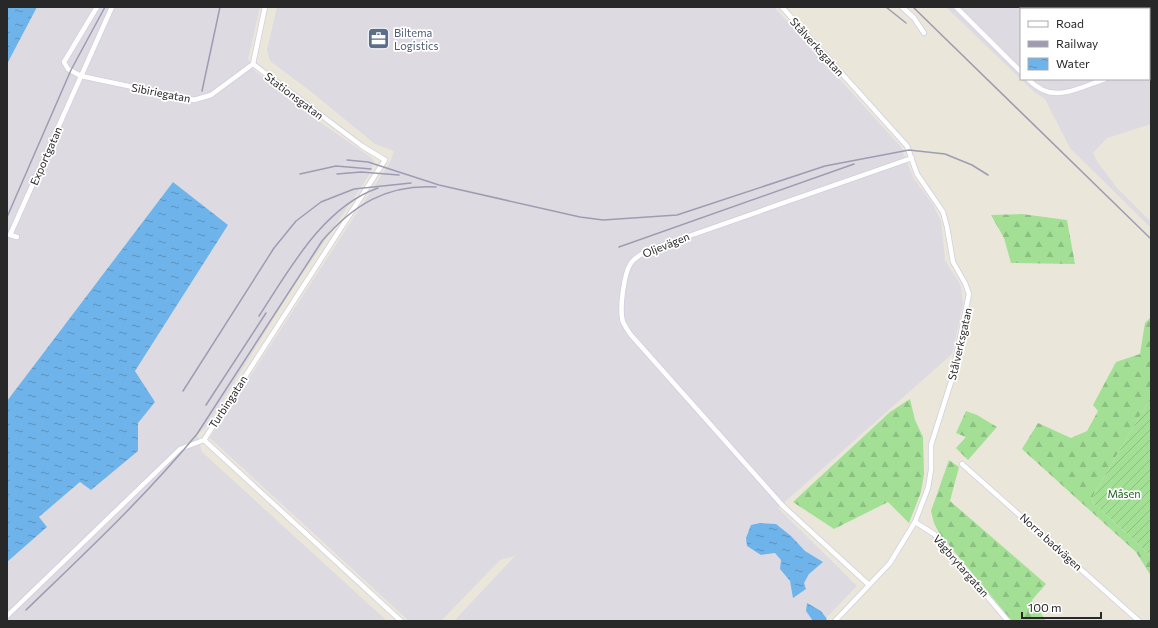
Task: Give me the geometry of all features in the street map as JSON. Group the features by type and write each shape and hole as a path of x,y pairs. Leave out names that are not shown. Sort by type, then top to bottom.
{"street":[{"name":"Sibiriegatan","path":"98,7 64,62 68,69 81,76 194,100 211,95 253,64"},
{"name":"Exportgatan","path":"7,239 112,7"},
{"path":"253,64 265,7"},
{"name":"Stålverksgatan","path":"782,7 902,140 909,150 917,174 943,212 953,262 965,283 969,294 952,382 931,446 931,470 928,488 915,522"},
{"path":"902,7 914,18 924,33"},
{"path":"956,7 1020,71"},
{"name":"Stationsgatan","path":"253,64 362,146 385,160"},
{"path":"1029,80 1037,88 1051,94 1061,93 1102,80"},
{"name":"Oljevägen","path":"869,585 783,506 639,344 625,325 622,314 627,272 636,257 656,247 912,158"},
{"name":"Turbingatan","path":"385,160 204,440 401,621"},
{"path":"10,235 17,237"},
{"path":"7,616 180,449 204,440"},
{"name":"Norra badvägen","path":"962,464 1139,621"},
{"path":"835,621 890,563 915,522"},
{"name":"Vågbrytargatan","path":"915,522 934,534 1008,621"}],"shaded area":[{"path":"37,7 260,7 248,59 254,70 314,118 372,158 374,162 369,175 287,297 207,426 197,435 202,452 387,621 7,621 7,562 47,527 39,517 81,482 138,451 138,422 155,402 135,371 228,225 173,182 7,401 7,64"},
{"path":"277,7 774,7 901,147 914,179 932,203 941,221 945,260 961,286 963,304 952,354 778,508 857,586 823,621 454,621 515,556 500,560 441,621 409,621 210,438 390,162 394,151 375,144 309,90 270,61 267,50"},
{"path":"946,7 1151,7 1151,124 1107,138 1093,153 1097,161 1117,188 1149,220 1151,218 1151,228 1070,148 1045,99 1033,91 1022,80 1150,80 1150,8 1020,8 1020,78"}],"green space":[{"path":"1022,214 1067,220 1075,264 1011,263 1004,238 991,215"},
{"path":"1151,317 1151,397 1094,494 1092,502 1151,556 1151,576 1136,552 1022,449 1038,423 1071,438 1087,431 1098,411 1093,405 1116,362 1140,354 1145,323"},
{"name":"Måsen","path":"1151,397 1151,556 1092,502 1094,494"},
{"path":"910,399 915,420 923,437 924,474 921,492 909,523 888,502 834,529 793,502 890,412"},
{"path":"966,411 977,415 997,427 968,460 956,448 966,437 956,433"},
{"path":"949,460 959,467 950,501 1046,584 1032,600 1046,621 1012,621 939,533 934,523 931,511"}],"water":[{"path":"7,7 37,7 7,64"},
{"path":"173,182 228,225 135,371 155,402 138,423 138,451 91,490 80,482 39,517 47,527 7,562 7,401"},
{"path":"760,523 776,524 791,536 805,551 823,562 809,574 804,583 806,589 793,598 790,581 780,569 781,560 775,553 761,555 747,546 746,538 751,525"},
{"path":"807,603 821,611 827,619 825,621 813,621 806,611"}],"railway":[{"path":"7,217 71,70 105,7"},
{"path":"202,91 220,7"},
{"path":"886,7 906,23"},
{"path":"913,7 1151,239"},
{"path":"347,160 368,162 439,185 580,217 603,220 677,215 825,166 909,150 945,154 972,165 988,175"},
{"path":"619,247 854,164"},
{"path":"300,174 336,166 371,169"},
{"path":"337,174 361,172 399,175"},
{"path":"183,391 274,248 296,221 321,202 354,189 411,183"},
{"path":"26,610 136,502 197,434 322,241 334,228 359,207 372,199 402,189 436,187"},
{"path":"259,316 295,260 324,225 340,210 358,197 378,188"},
{"path":"206,405 266,313"}],"place":[{"name":"Biltema Logistics","path":"378,39"}]}
